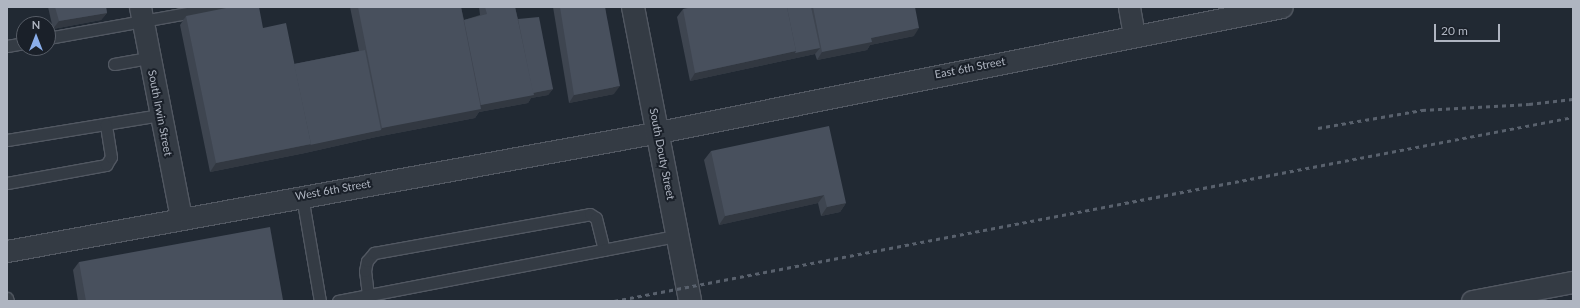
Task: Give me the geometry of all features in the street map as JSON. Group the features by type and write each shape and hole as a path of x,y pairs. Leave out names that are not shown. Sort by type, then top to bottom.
{"street":[{"name":"South Douty Street","path":"633,7 659,132 690,301"},
{"path":"1129,7 1134,35"},
{"name":"East 6th Street","path":"659,132 1134,35 1282,7"},
{"name":"South Irwin Street","path":"141,15 181,218"},
{"name":"West 6th Street","path":"7,251 181,218 659,132"},
{"path":"1472,301 1573,282"}],"lane":[{"path":"56,36 141,15 221,7"},
{"path":"114,64 149,58"},
{"path":"7,140 160,115"},
{"path":"7,183 106,165 111,157 106,124"},
{"path":"302,196 320,301"},
{"path":"368,294 365,271 367,261 374,253 590,214 596,218 604,250"},
{"path":"338,301 368,294 677,236"}],"building":[{"path":"55,7 106,7 107,13 59,21"},
{"path":"231,7 259,7 263,28 286,23 311,144 216,163 186,16"},
{"path":"358,7 461,7 481,109 382,128"},
{"path":"485,7 515,7 534,95 481,105 464,20 487,14"},
{"path":"560,7 605,7 620,86 574,95"},
{"path":"694,7 787,7 796,51 695,73 683,9"},
{"path":"787,7 811,7 820,48 795,53 796,51"},
{"path":"813,7 915,7 919,28 871,38 872,42 822,52"},
{"path":"539,17 553,89 533,93 518,19"},
{"path":"365,50 381,130 310,145 294,64"},
{"path":"829,126 846,203 827,207 824,195 725,216 711,151"},
{"path":"270,227 283,300 86,301 79,262"}],"railway":[{"path":"1318,128 1422,110 1529,104 1573,99"},
{"path":"614,301 1573,117"}]}
